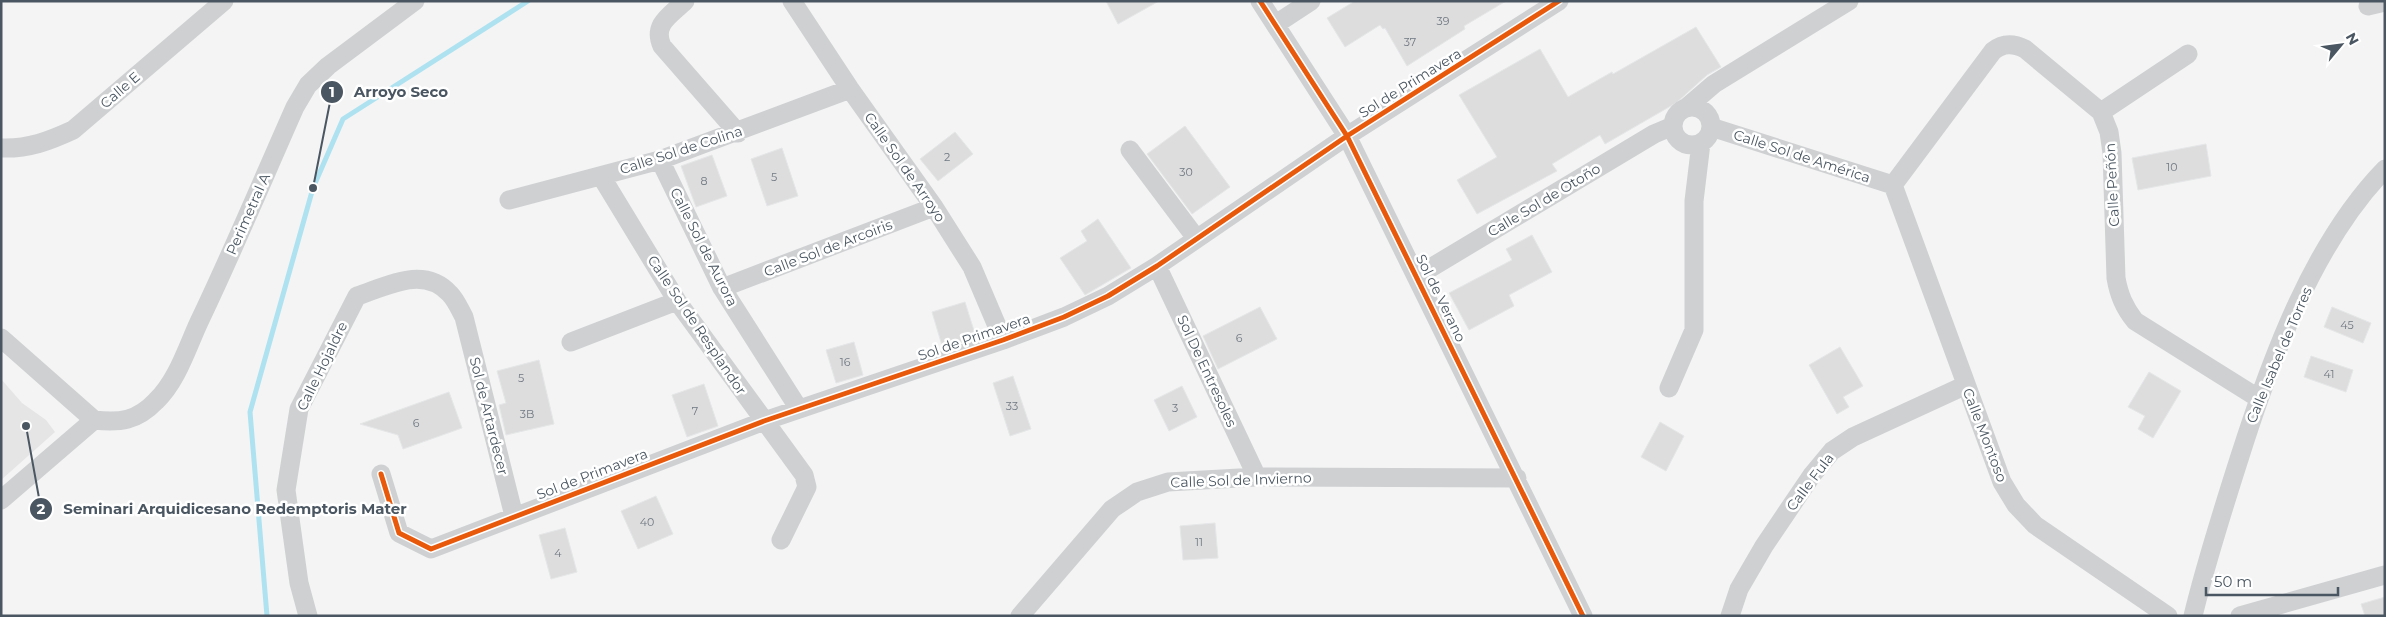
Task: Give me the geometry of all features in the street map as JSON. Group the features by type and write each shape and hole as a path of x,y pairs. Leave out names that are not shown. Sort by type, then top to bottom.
{"street":[{"name":"Calle E","path":"1,148 20,148 46,143 73,130 224,1"},
{"name":"Perimetral A","path":"94,420 116,422 138,416 157,401 173,378 221,276 295,107 308,85 328,66 415,1"},
{"path":"685,1 659,27 658,36 662,46 738,132"},
{"name":"Calle Sol de Arroyo","path":"792,1 850,89 934,207 972,267 1003,340"},
{"name":"Sol de Verano","path":"1260,1 1347,136 1418,276 1583,616"},
{"path":"1276,24 1311,1"},
{"name":"Sol de Primavera","path":"381,474 399,532 431,549 764,421 1003,340 1064,317 1108,296 1157,266 1347,136 1559,1"},
{"path":"1693,144 1677,139 1673,126 1677,115 1714,84 1849,1"},
{"path":"1893,185 1993,51 2005,45 2012,44 2025,49 2101,112 2188,54"},
{"name":"Calle Sol de Colina","path":"509,200 660,160 850,89"},
{"path":"1686,108 1697,108 1710,120 1710,133 1693,144"},
{"name":"Calle Peñón","path":"2101,112 2109,132 2112,154 2116,278 2119,294 2125,308 2135,321 2258,398"},
{"name":"Calle Sol de Otoño","path":"1418,276 1654,134 1673,126"},
{"name":"Calle Sol de América","path":"1711,127 1893,185"},
{"path":"1669,388 1694,330 1693,144"},
{"path":"1130,150 1196,238"},
{"name":"Calle Sol de Aurora","path":"660,160 722,288 799,409"},
{"name":"Calle Isabel de Torres","path":"2193,616 2209,551 2258,398 2289,323 2322,256 2345,216 2364,191 2385,169"},
{"name":"Calle Sol de Resplandor","path":"601,176 677,301 807,481 808,487 781,540"},
{"name":"Calle Montoso","path":"1893,185 2002,482 2016,505 2041,530 2168,616"},
{"name":"Calle Sol de Arcoiris","path":"722,288 934,207"},
{"name":"Sol De Entresoles","path":"1157,266 1258,476"},
{"name":"Sol de Artardecer","path":"357,296 414,278 435,282 451,294 464,317 514,516"},
{"name":"Calle Hojaldre","path":"308,616 299,583 286,490 299,409 357,296"},
{"path":"571,342 677,301"},
{"path":"1,338 94,420 1,500"},
{"name":"Calle Fula","path":"1730,616 1739,589 1764,546 1812,475 1832,451 1853,437 1966,385"},
{"name":"Calle Sol de Invierno","path":"1020,616 1112,509 1137,492 1168,482 1258,476 1517,478"},
{"path":"2240,616 2385,575"}],"shaded area":[{"path":"1,379 22,403 46,420 55,432 1,480"}],"building":[{"path":"1106,1 1159,1 1118,24"},
{"path":"1355,1 1506,1 1464,26 1465,29 1407,66 1385,28 1383,29 1380,25 1345,47 1327,18"},
{"path":"1696,27 1721,67 1707,75 1676,103 1605,144 1600,135 1552,164 1557,171 1477,214 1457,180 1497,157 1459,95 1540,49 1568,97"},
{"path":"1185,126 1230,187 1192,214 1147,154"},
{"path":"955,132 973,154 938,181 920,159"},
{"path":"2206,144 2211,176 2138,190 2132,158"},
{"path":"782,148 798,196 767,206 751,159"},
{"path":"712,155 727,196 696,207 681,166"},
{"path":"1098,219 1131,268 1085,295 1060,258 1087,241 1081,231"},
{"path":"1532,235 1552,272 1509,295 1514,306 1469,330 1449,293 1512,260 1506,249"},
{"path":"965,302 976,337 943,349 932,312"},
{"path":"1260,307 1277,339 1218,369 1203,336"},
{"path":"2332,307 2371,323 2363,343 2324,327"},
{"path":"854,342 863,375 836,383 826,350"},
{"path":"1840,347 1863,386 1843,397 1849,407 1837,414 1809,365"},
{"path":"2311,356 2353,370 2346,392 2304,377"},
{"path":"539,360 554,424 506,435 499,405 506,403 497,371"},
{"path":"2149,372 2181,391 2153,438 2138,429 2145,416 2128,407"},
{"path":"1013,376 1031,429 1010,436 993,383"},
{"path":"704,384 718,426 687,437 672,395"},
{"path":"1182,386 1197,417 1169,431 1154,400"},
{"path":"449,392 462,428 403,449 398,435 360,424"},
{"path":"1660,422 1684,436 1666,471 1641,457"},
{"path":"656,496 673,534 638,549 621,511"},
{"path":"1215,523 1218,558 1183,560 1180,526"},
{"path":"565,528 577,572 551,579 539,535"},
{"path":"2385,597 2385,616 2365,616 2361,604"}],"waterway":[{"path":"267,616 250,412 313,188 343,119 528,1"}],"cycle path":[{"path":"1260,1 1347,136 1583,616"},
{"path":"381,474 399,533 431,549 764,421 1003,340 1064,317 1108,296 1157,266 1347,136 1559,1"}],"place":[{"name":"Arroyo Seco","path":"313,188"},
{"name":"Seminari Arquidicesano Redemptoris Mater","path":"26,426"}]}
